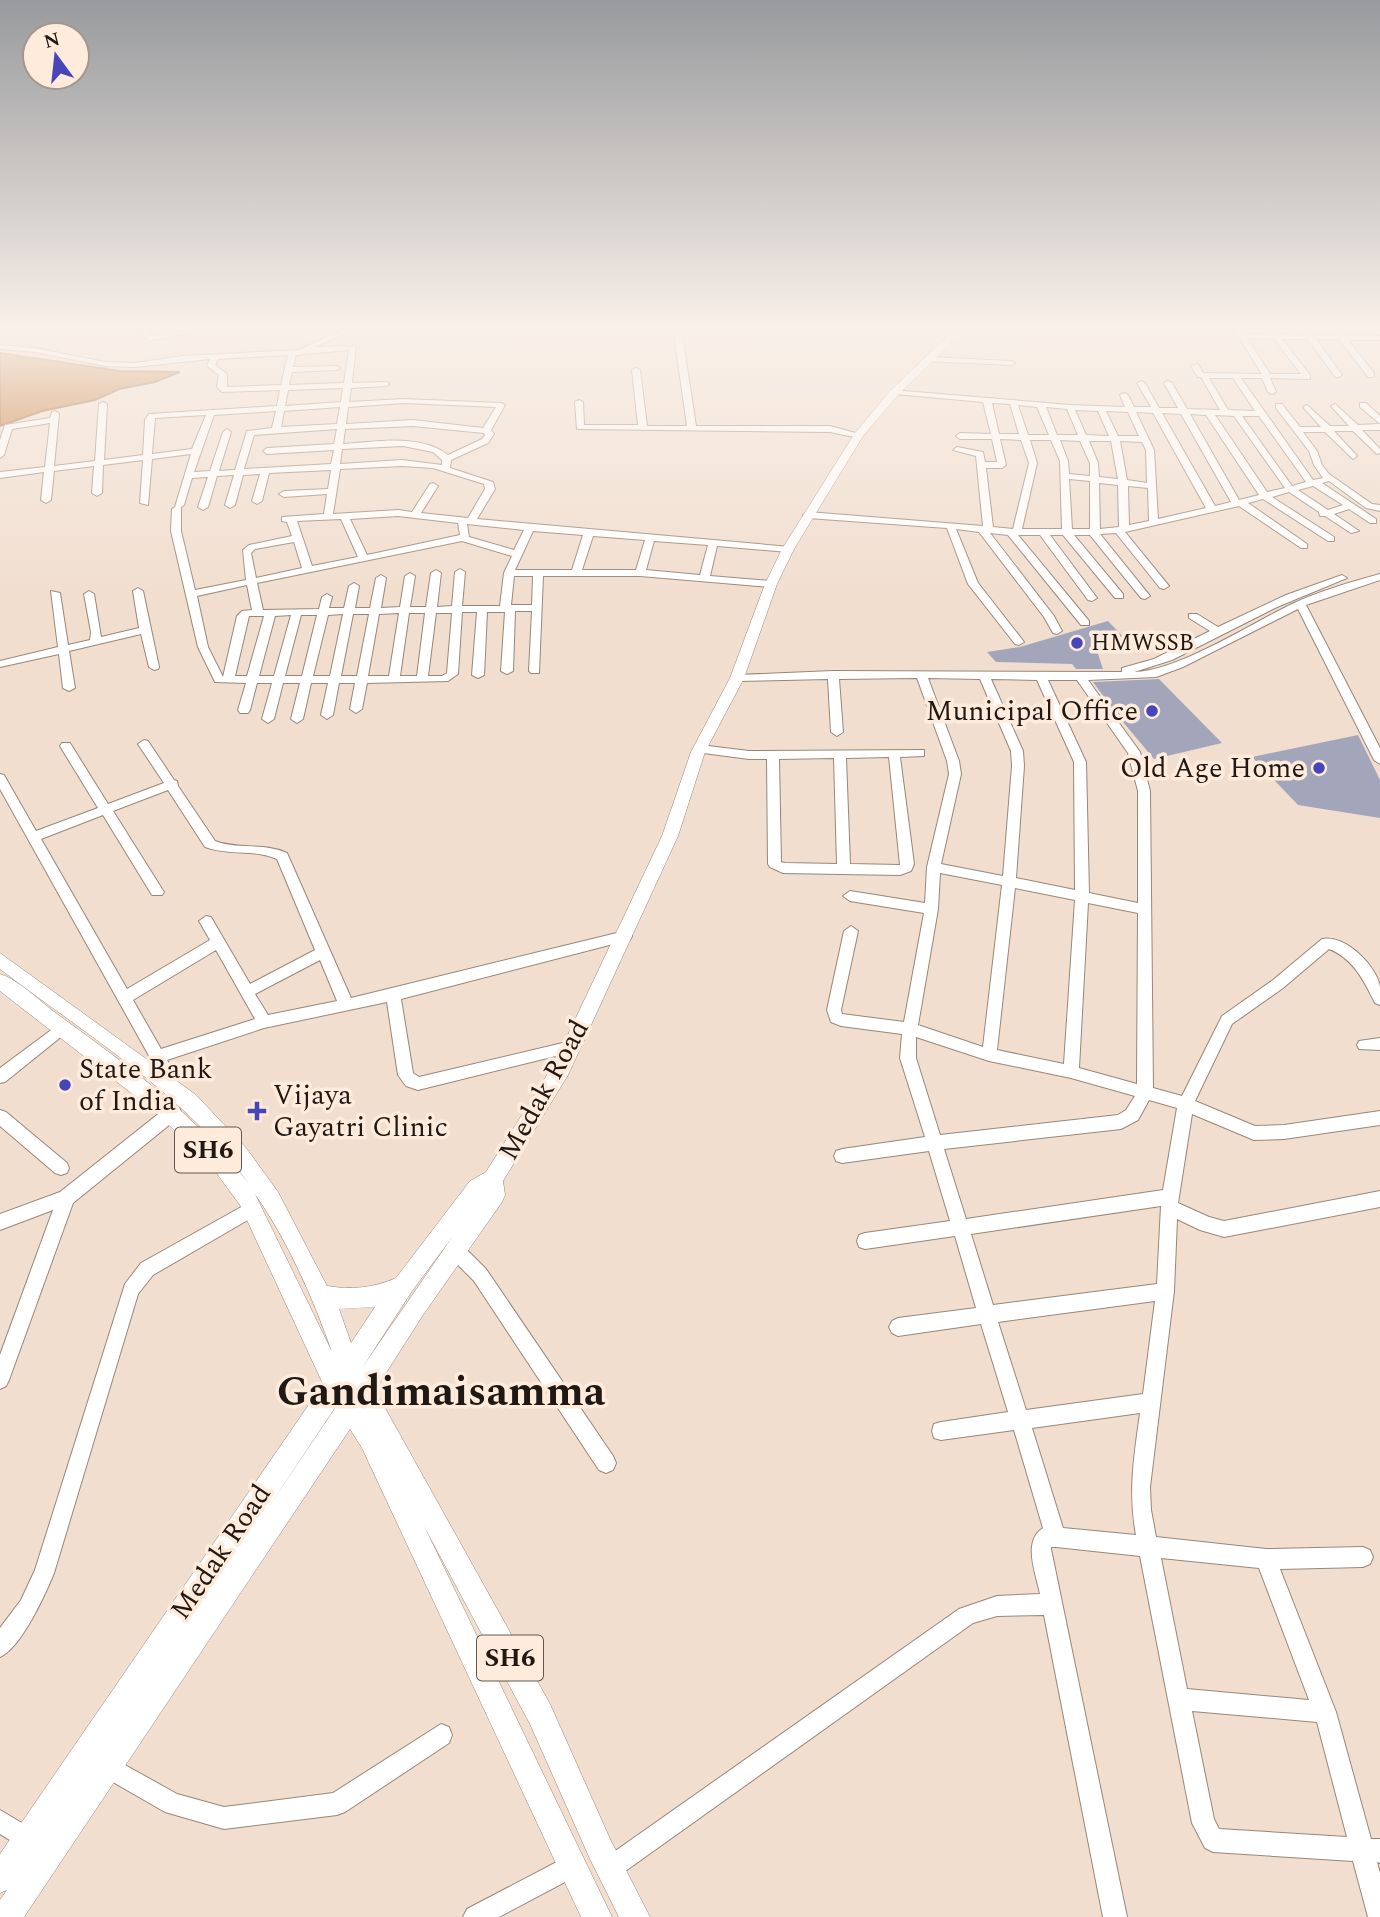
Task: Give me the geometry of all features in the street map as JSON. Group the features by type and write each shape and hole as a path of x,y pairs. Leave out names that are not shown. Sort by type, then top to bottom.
{"main road":[{"name":"Medak Road","path":"0,1878 29,1840 279,1466 349,1388 404,1284 477,1188 493,1179 512,1153 571,1047 625,936 670,836 701,745 738,674 771,584 788,549 859,435 874,417"},
{"name":"SH6","path":"0,960 189,1101 240,1155 271,1199 320,1296 349,1388 370,1440 597,1917"},
{"name":"SH6","path":"0,981 173,1112 237,1183 349,1388 378,1418 540,1713 609,1869 635,1917"},
{"path":"6,1917 107,1766 349,1388 495,1195 493,1179"},
{"path":"320,1296 360,1300 380,1297 404,1284"}],"street":[{"path":"0,455 8,427 53,417"},
{"path":"46,500 55,417"},
{"path":"97,493 102,417"},
{"path":"145,503 151,417"},
{"path":"213,417 196,451 178,507 176,531 202,647 219,680 444,679 451,676 460,572"},
{"path":"276,430 278,417"},
{"path":"328,517 344,417"},
{"path":"486,431 494,417"},
{"path":"580,417 580,427 830,429 859,435"},
{"path":"642,417 643,428"},
{"path":"690,417 692,429"},
{"path":"981,466 1002,465 991,417"},
{"path":"1014,532 1033,463 1018,417"},
{"path":"1046,417 1063,457 1067,533 1119,596"},
{"path":"1074,417 1093,458 1096,479 1094,532 1145,596"},
{"path":"1105,417 1116,438 1123,482 1122,530 1164,586"},
{"path":"1135,417 1150,450 1154,523"},
{"path":"1160,417 1212,510"},
{"path":"1188,417 1265,496 1331,539"},
{"path":"1211,417 1239,504 1304,546"},
{"path":"1239,417 1290,489 1354,531"},
{"path":"1264,417 1313,483 1373,521"},
{"path":"1288,417 1314,453 1318,465 1329,477 1369,506 1380,508"},
{"path":"1317,417 1353,456"},
{"path":"1346,417 1377,451"},
{"path":"189,475 214,474 240,472 402,463 446,464 488,439 490,434 486,431 421,423 342,425 250,433 240,472 229,505"},
{"path":"1298,430 1380,427"},
{"path":"203,508 227,432"},
{"path":"960,436 1145,439"},
{"path":"267,451 409,443 436,450 446,464 460,475 485,480 491,486 466,521 462,538"},
{"path":"957,450 979,453 985,528 1057,631"},
{"path":"1178,450 1220,451"},
{"path":"0,475 196,451"},
{"path":"257,501 265,471"},
{"path":"1066,476 1152,486"},
{"path":"808,515 1014,532 1122,530 1239,504 1329,477"},
{"path":"415,515 433,486"},
{"path":"284,494 332,491"},
{"path":"1278,528 1351,506"},
{"path":"308,570 287,519 391,513 530,528 788,549"},
{"path":"344,516 364,559"},
{"path":"950,525 973,584 1019,642"},
{"path":"507,671 509,573 530,528"},
{"path":"1014,532 1085,623"},
{"path":"1043,532 1092,598"},
{"path":"576,572 589,533"},
{"path":"244,710 264,613 252,582 248,550 297,538"},
{"path":"191,594 462,538 517,554"},
{"path":"640,573 650,538"},
{"path":"704,578 713,543"},
{"path":"738,674 1144,676 1153,668 1218,632 1291,596 1320,584 1380,567"},
{"path":"535,671 538,572"},
{"path":"422,679 436,573"},
{"path":"509,573 640,573 771,584"},
{"path":"394,679 410,576"},
{"path":"738,674 889,667 1109,670 1179,665 1300,604 1380,577"},
{"path":"356,709 381,578"},
{"path":"1320,584 1331,592"},
{"path":"327,715 354,586"},
{"path":"138,591 154,667"},
{"path":"55,593 69,688"},
{"path":"89,594 96,632 95,642"},
{"path":"297,719 327,597"},
{"path":"1300,604 1380,760"},
{"path":"228,681 243,614 537,608"},
{"path":"478,675 482,609"},
{"path":"268,719 297,612"},
{"path":"1193,615 1218,632"},
{"path":"0,664 145,630"},
{"path":"833,674 837,732"},
{"path":"921,674 953,761 954,774 934,867 931,909 906,1046 933,1143 1056,1537"},
{"path":"984,675 1018,758 1009,880 989,1055"},
{"path":"1041,677 1080,762 1082,896 1071,1072"},
{"path":"842,1156 1121,1122 1132,1115 1145,1093 1144,791 1138,761 1080,677"},
{"path":"144,744 173,784 210,844 227,849 265,849 282,856 346,1004"},
{"path":"701,745 773,755 920,753"},
{"path":"66,746 157,892"},
{"path":"773,755 775,864 783,868 844,870 906,868 894,753"},
{"path":"840,754 844,870"},
{"path":"0,778 170,1079 169,1087"},
{"path":"35,836 173,784"},
{"path":"934,867 1145,909"},
{"path":"849,896 931,909"},
{"path":"206,921 264,1022"},
{"path":"851,931 833,1014 841,1020 911,1029 989,1055 1071,1072 1186,1104 1254,1133 1284,1132 1380,1118"},
{"path":"156,1057 264,1022 393,995 625,936"},
{"path":"124,998 218,942"},
{"path":"1372,1851 1213,1840 1203,1823 1149,1548 1140,1487 1165,1291 1170,1202 1186,1104 1227,1020 1278,984 1324,944 1335,944 1357,960 1380,999"},
{"path":"247,992 323,952"},
{"path":"393,995 407,1074 411,1081 418,1084 571,1047"},
{"path":"0,1077 62,1028"},
{"path":"0,1222 66,1198 173,1112"},
{"path":"0,1117 61,1168"},
{"path":"0,1380 66,1198"},
{"path":"865,1241 1170,1202 1206,1224 1224,1229 1380,1199"},
{"path":"0,1646 28,1607 41,1581 131,1290 147,1269 252,1209"},
{"path":"454,1249 480,1275 606,1463"},
{"path":"898,1327 1165,1291"},
{"path":"942,1431 1151,1402"},
{"path":"1115,1917 1052,1605 1042,1542 1047,1537 1056,1537 1266,1559 1363,1556"},
{"path":"1266,1559 1325,1712 1372,1851 1380,1916"},
{"path":"609,1869 966,1616 1000,1604 1052,1605"},
{"path":"1179,1699 1325,1712"},
{"path":"107,1766 173,1804 224,1818 337,1804 441,1735"},
{"path":"0,1822 29,1840"},
{"path":"475,1917 572,1866"}],"shaded area":[{"path":"0,417 24,417 0,426"}],"building":[{"name":"HMWSSB","path":"1108,621 1128,642 1097,651 1103,669 1076,669 1072,664 996,662 987,652 1020,647"},
{"name":"Municipal Office","path":"1159,679 1222,743 1154,759 1093,682"},
{"name":"Old Age Home","path":"1358,735 1380,780 1380,818 1298,805 1252,757"}],"place":[{"name":"HMWSSB","path":"1077,643"},
{"name":"Municipal Office","path":"1152,711"},
{"name":"Old Age Home","path":"1319,768"},
{"name":"State Bank of India","path":"65,1085"},
{"name":"Vijaya Gayatri Clinic","path":"257,1111"}],"district":[{"name":"Gandimaisamma","path":"441,1392"}]}
